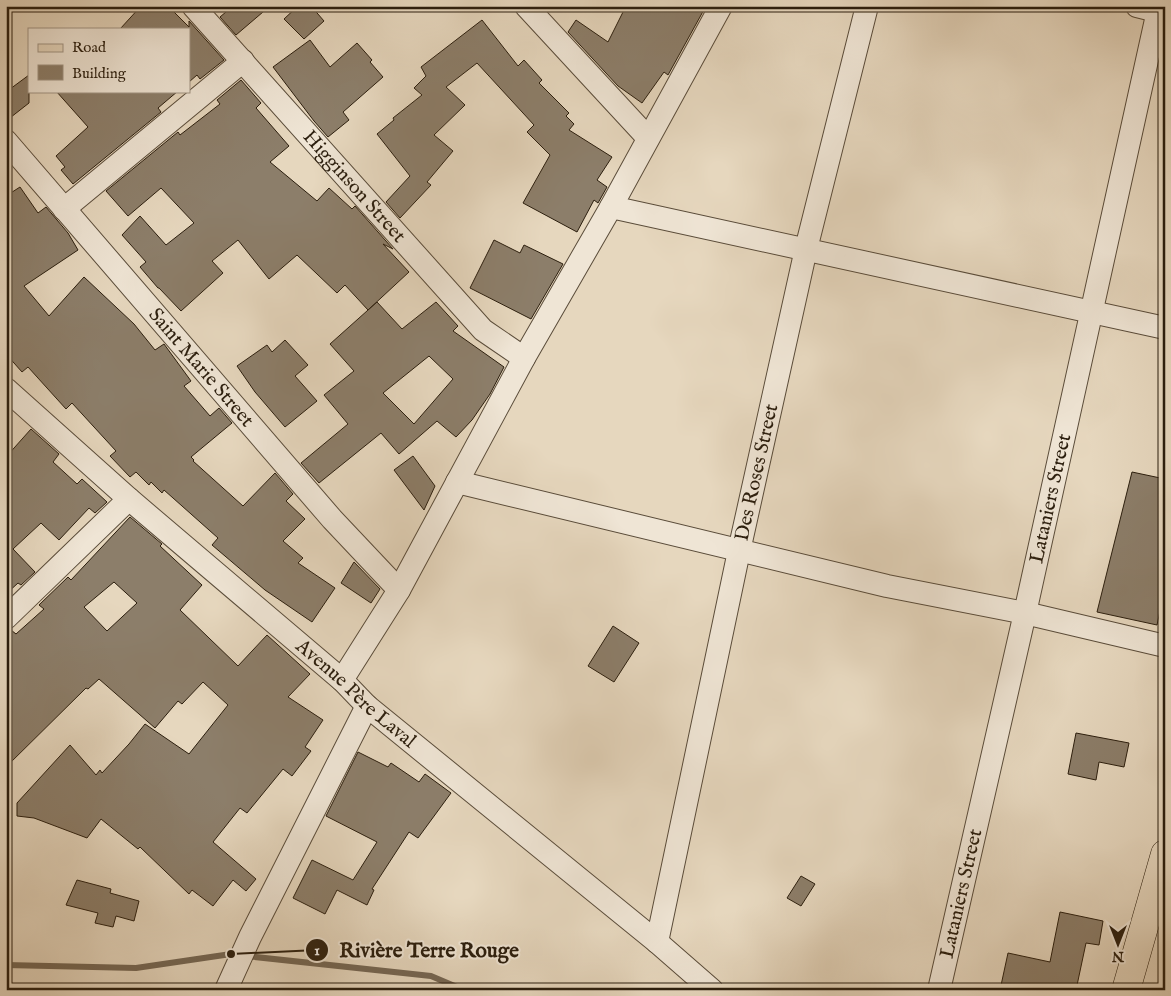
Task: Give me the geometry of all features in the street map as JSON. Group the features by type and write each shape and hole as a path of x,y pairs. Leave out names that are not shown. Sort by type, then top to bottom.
{"main road":[{"path":"1126,990 1165,854"}],"street":[{"name":"Higginson Street","path":"193,6 483,330 524,358"},
{"path":"526,6 648,138"},
{"path":"342,680 399,590 524,358 611,207 721,6"},
{"name":"Des Roses Street","path":"657,942 739,551 806,250 867,6"},
{"name":"Lataniers Street","path":"939,990 1091,312 1154,9"},
{"path":"64,209 243,61"},
{"name":"Saint Marie Street","path":"6,142 332,520 399,590"},
{"path":"611,207 1165,328"},
{"name":"Avenue Père Laval","path":"6,389 129,499 342,680 368,706 657,942 712,990"},
{"path":"458,482 887,586 1025,613 1165,646"},
{"path":"6,618 129,499"},
{"path":"227,987 250,937 368,706"}],"building":[{"path":"141,6 168,6 189,27 189,21 224,60 200,79 197,75 190,81 190,28 121,28"},
{"path":"233,6 270,6 236,35 220,17"},
{"path":"298,6 311,6 324,21 304,39 284,19"},
{"path":"626,6 706,6 668,75 664,72 642,103 618,86 568,32 576,20 608,42"},
{"path":"482,20 518,66 524,60 542,80 539,83 569,113 566,116 574,124 569,130 612,157 597,180 607,187 598,203 594,200 577,232 523,203 550,155 527,132 534,125 477,63 446,87 465,105 434,135 453,151 427,182 431,185 400,218 386,202 410,176 377,134 394,120 393,118 422,95 414,88 426,76 421,67"},
{"path":"310,40 330,67 357,43 372,60 370,62 383,77 343,112 349,120 328,137 273,67"},
{"path":"28,76 29,103 6,121 6,92"},
{"path":"241,80 261,103 256,108 289,146 270,162 317,201 329,188 352,209 355,206 393,249 383,244 409,272 368,310 345,285 337,293 297,255 269,279 238,240 212,261 223,273 181,311 140,267 146,262 122,235 140,216 166,245 194,223 161,188 128,216 106,191 178,132 180,135 220,104 217,100"},
{"path":"57,92 177,92 158,108 161,112 73,184 61,170 65,167 56,156 88,127"},
{"path":"20,187 38,213 46,207 68,233 78,250 24,286 49,316 84,277 134,324 155,350 164,344 191,381 184,386 210,416 219,408 232,423 191,457 193,461 243,506 275,473 293,494 286,501 305,519 283,541 303,558 298,563 335,588 312,622 265,590 212,545 218,538 164,490 162,493 151,482 149,485 136,472 130,477 110,456 116,451 72,403 66,409 28,367 22,372 6,354 6,196"},
{"path":"494,240 520,253 524,245 563,264 531,319 470,288"},
{"path":"377,302 402,329 436,302 458,326 453,331 504,367 490,394 472,420 456,437 437,421 399,454 381,433 319,483 301,463 348,424 324,395 354,371 330,344","holes":["429,356 453,379 414,424 383,393"]},
{"path":"285,340 308,365 295,376 317,401 285,427 255,392 237,366 267,345 272,352"},
{"path":"31,429 59,454 53,462 77,484 82,479 107,502 95,513 89,508 59,540 41,523 13,549 35,572 21,585 18,583 6,594 6,457"},
{"path":"413,456 435,486 424,510 394,470"},
{"path":"1132,472 1165,479 1165,587 1157,625 1097,612"},
{"path":"130,517 162,544 160,546 202,585 180,610 238,666 267,635 310,674 288,697 323,720 305,747 311,751 292,776 283,769 247,813 240,808 213,842 256,879 246,891 233,880 213,906 192,890 189,894 140,847 138,849 101,819 87,838 34,818 17,816 17,803 70,745 96,775 100,770 102,773 145,724 189,754 228,705 203,682 182,704 178,701 155,728 99,679 88,689 86,688 6,767 6,631 11,630 16,634 44,609 39,605 68,577 71,580","holes":["114,582 137,603 107,631 84,607"]},
{"path":"354,562 380,589 371,603 341,583"},
{"path":"613,626 639,643 614,682 588,666"},
{"path":"1076,733 1129,743 1124,767 1099,762 1096,780 1068,774"},
{"path":"358,752 388,767 391,763 419,782 425,774 451,793 418,838 409,832 372,889 374,890 367,905 337,890 325,914 293,898 312,860 353,880 377,842 326,816"},
{"path":"801,876 815,884 801,906 787,898"},
{"path":"77,880 111,889 110,893 139,901 134,921 116,916 113,927 95,923 98,913 66,905"},
{"path":"1060,912 1103,921 1099,945 1086,943 1076,990 1000,990 1008,953 1050,962"}],"waterway":[{"path":"6,965 136,968 231,954 236,955"},
{"path":"246,956 431,976 464,990"}],"place":[{"name":"Rivière Terre Rouge","path":"231,954"}]}
